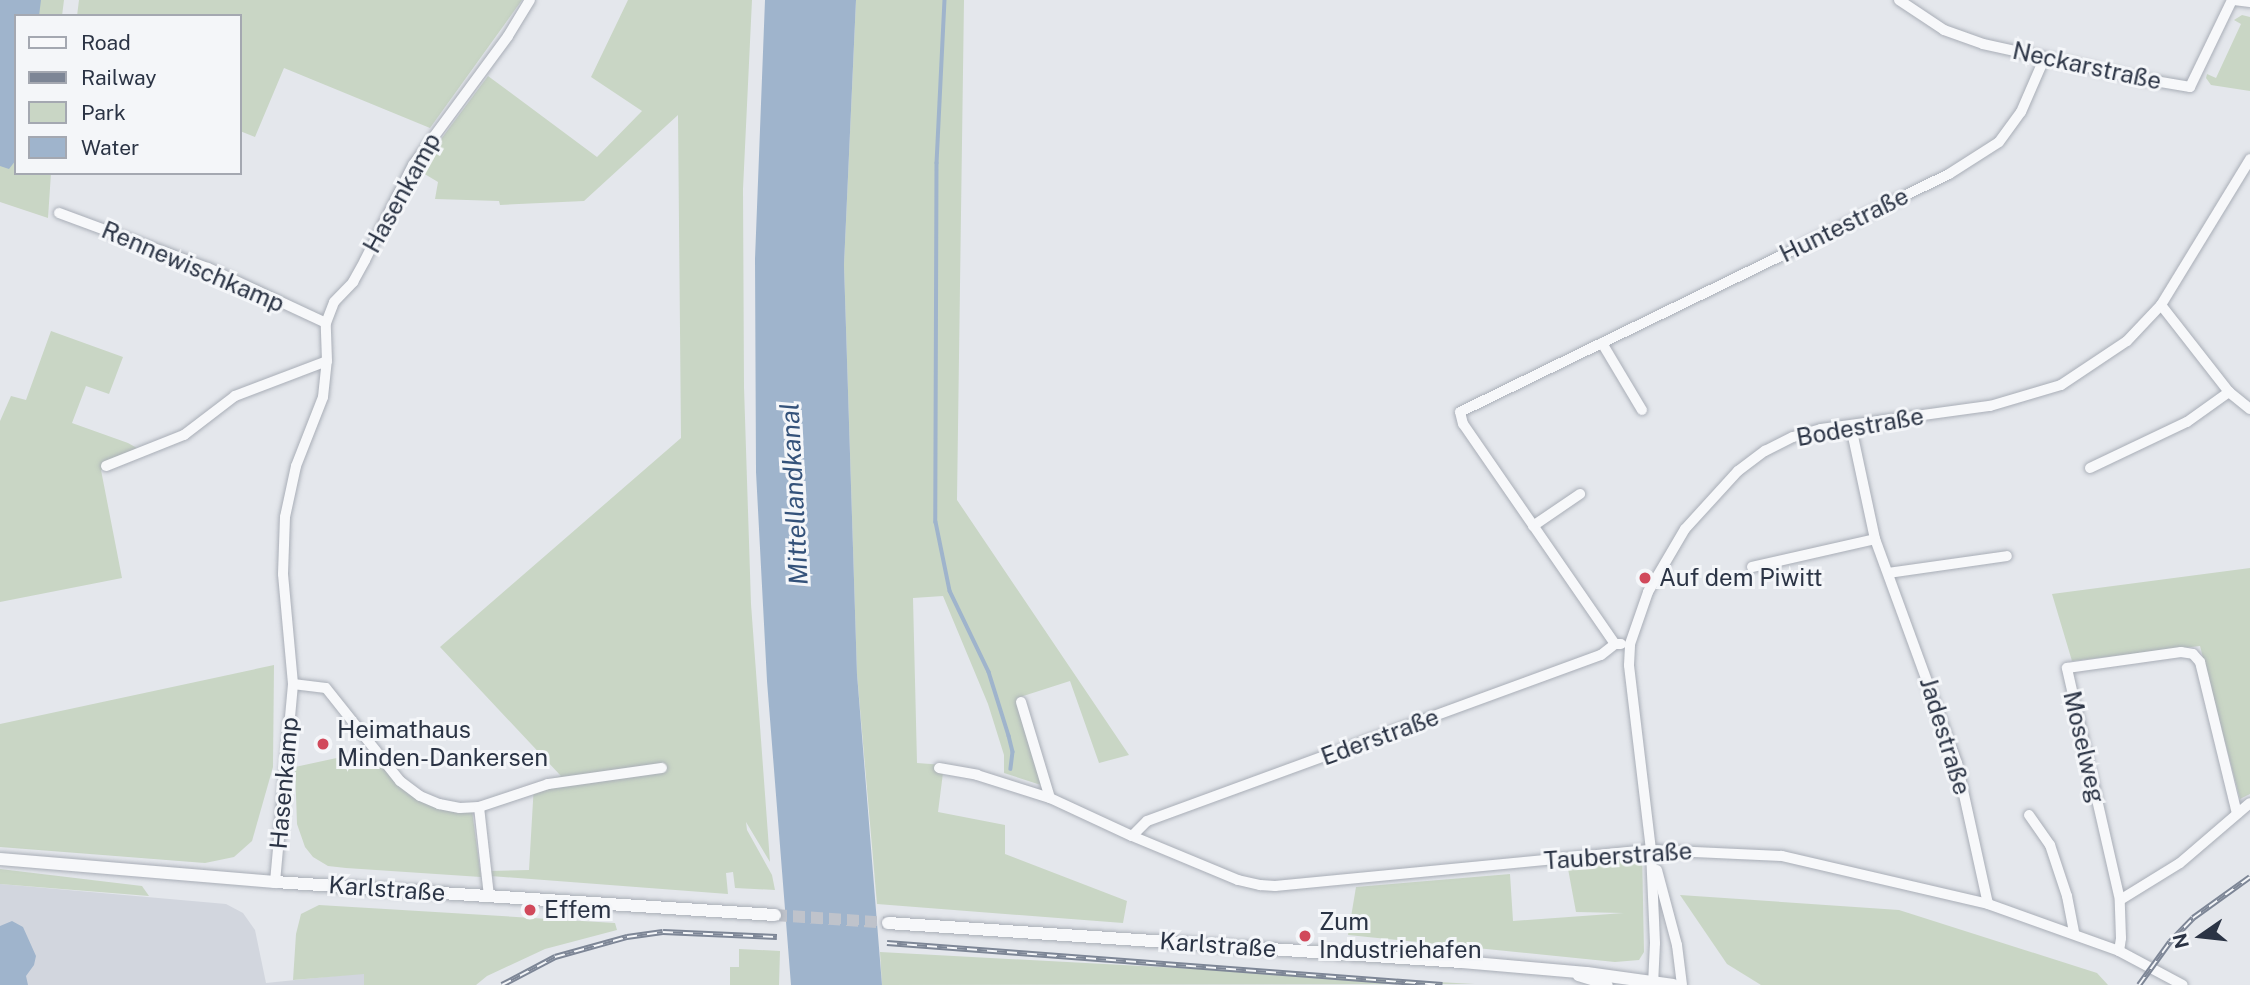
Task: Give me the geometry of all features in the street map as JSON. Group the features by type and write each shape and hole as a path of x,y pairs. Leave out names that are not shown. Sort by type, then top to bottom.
{"street":[{"name":"Hasenkamp","path":"275,882 293,684 283,574 285,517 296,467 323,397 327,360 326,323 334,302 353,282 413,165 508,36 530,0"},
{"name":"Neckarstraße","path":"1899,0 1944,30 1983,44 2044,59 2190,87 2233,0"},
{"path":"2233,0 2250,2"},
{"name":"Huntestraße","path":"1533,526 1463,424 1460,412 1959,167 1999,142 2021,112 2044,59"},
{"name":"Bodestraße","path":"1653,983 1655,943 1651,850 1629,665 1630,644 1648,592 1685,529 1738,471 1765,451 1793,437 1821,429 1990,406 2062,385 2127,341 2161,305 2250,159"},
{"name":"Rennewischkamp","path":"60,213 208,268 326,323"},
{"path":"2161,305 2229,392 2250,409"},
{"path":"1601,343 1642,410"},
{"path":"106,466 184,435 235,396 327,360"},
{"path":"2090,468 2187,422 2229,392"},
{"name":"Jadestraße","path":"1850,427 1875,539 1957,762 1988,904"},
{"path":"1580,494 1533,526 1615,644"},
{"path":"1752,567 1875,539"},
{"path":"1888,573 2007,556"},
{"name":"Ederstraße","path":"1132,836 1147,821 1601,655 1615,644 1630,644"},
{"name":"Moselweg","path":"2119,951 2122,938 2120,900 2067,667 2181,652 2193,654 2200,662 2237,814"},
{"name":"Hasenkamp","path":"293,684 313,684 326,688 400,781 420,796 460,808 479,807 548,784 662,768"},
{"path":"1021,702 1050,798"},
{"name":"Tauberstraße","path":"939,768 977,775 1050,798 1238,880 1275,886 1651,850 1782,856 1988,904 2119,951 2183,985"},
{"path":"2120,900 2180,863 2250,803"},
{"path":"479,807 489,896"},
{"path":"2029,815 2050,845 2067,896 2074,933"},
{"name":"Bodestraße","path":"1651,850 1677,944 1682,985"},
{"name":"Karlstraße","path":"0,859 275,882 775,915"},
{"name":"Karlstraße","path":"888,923 1558,970 1673,985"},
{"path":"1558,970 1608,985"}],"shaded area":[{"path":"0,884 226,904 243,913 255,930 266,983 364,973 364,985 0,985"}],"green space":[{"path":"0,0 64,0 62,14 14,14 14,175 51,175 48,218 0,202"},
{"path":"79,0 522,0 430,128 284,68 255,137 242,132 242,14 77,14"},
{"path":"628,0 752,0 743,189 744,387 751,604 770,862 746,822 747,830 772,875 775,890 735,888 733,872 726,873 728,894 490,876 489,871 529,870 534,784 561,776 440,647 681,438 678,115 584,201 500,205 499,201 435,199 438,182 418,170 488,76 597,157 642,111 591,77"},
{"path":"856,0 964,0 957,500 1129,755 1099,763 1070,681 1017,698 1044,786 1004,773 1004,755 988,704 943,596 913,598 917,763 944,765 938,812 1005,825 1005,854 1127,901 1123,923 877,904 857,674 844,265"},
{"path":"2242,15 2250,17 2250,91 2211,85 2206,78 2207,74 2216,78 2241,24 2234,20"},
{"path":"51,331 123,357 109,394 86,386 72,423 128,443 144,452 101,470 122,578 0,602 0,421 11,396 26,400"},
{"path":"2250,568 2250,794 2240,799 2200,646 2072,661 2052,594"},
{"path":"274,665 273,767 252,841 234,857 205,863 0,847 0,724"},
{"path":"369,751 396,782 472,811 481,877 328,866 313,857 305,847 297,824 295,767"},
{"path":"1642,851 1644,952 1639,960 1615,962 1348,935 1356,887 1510,874 1513,921 1624,913 1576,912 1566,858"},
{"path":"0,869 142,886 149,896 0,884"},
{"path":"1680,895 1899,910 2097,973 2108,985 1761,985 1727,964"},
{"path":"319,905 615,923 617,930 545,949 487,976 476,985 364,985 364,974 293,980 296,934 301,914"},
{"path":"739,949 780,951 779,985 730,985 730,967 739,967"},
{"path":"880,952 1475,984 882,985"}],"water":[{"path":"0,0 41,0 39,14 14,14 14,163 9,169 0,166"},
{"name":"Mittellandkanal","path":"765,0 856,0 844,265 857,674 882,985 791,985 767,681 756,472 755,259"},
{"path":"12,921 23,927 36,956 34,965 26,976 28,985 0,985 0,926"}],"waterway":[{"path":"945,0 937,163 936,522 950,591 989,672 1009,736 1013,752 1011,769"}],"tunnel":[{"path":"775,915 888,923"}],"railway":[{"path":"2139,985 2170,942 2193,918 2250,877"},
{"path":"502,985 555,957 627,937 663,932 777,937"},
{"path":"887,943 1442,985"}],"place":[{"name":"Auf dem Piwitt","path":"1645,578"},
{"name":"Heimathaus Minden-Dankersen","path":"323,744"},
{"name":"Effem","path":"530,910"},
{"name":"Zum Industriehafen","path":"1305,936"}]}
